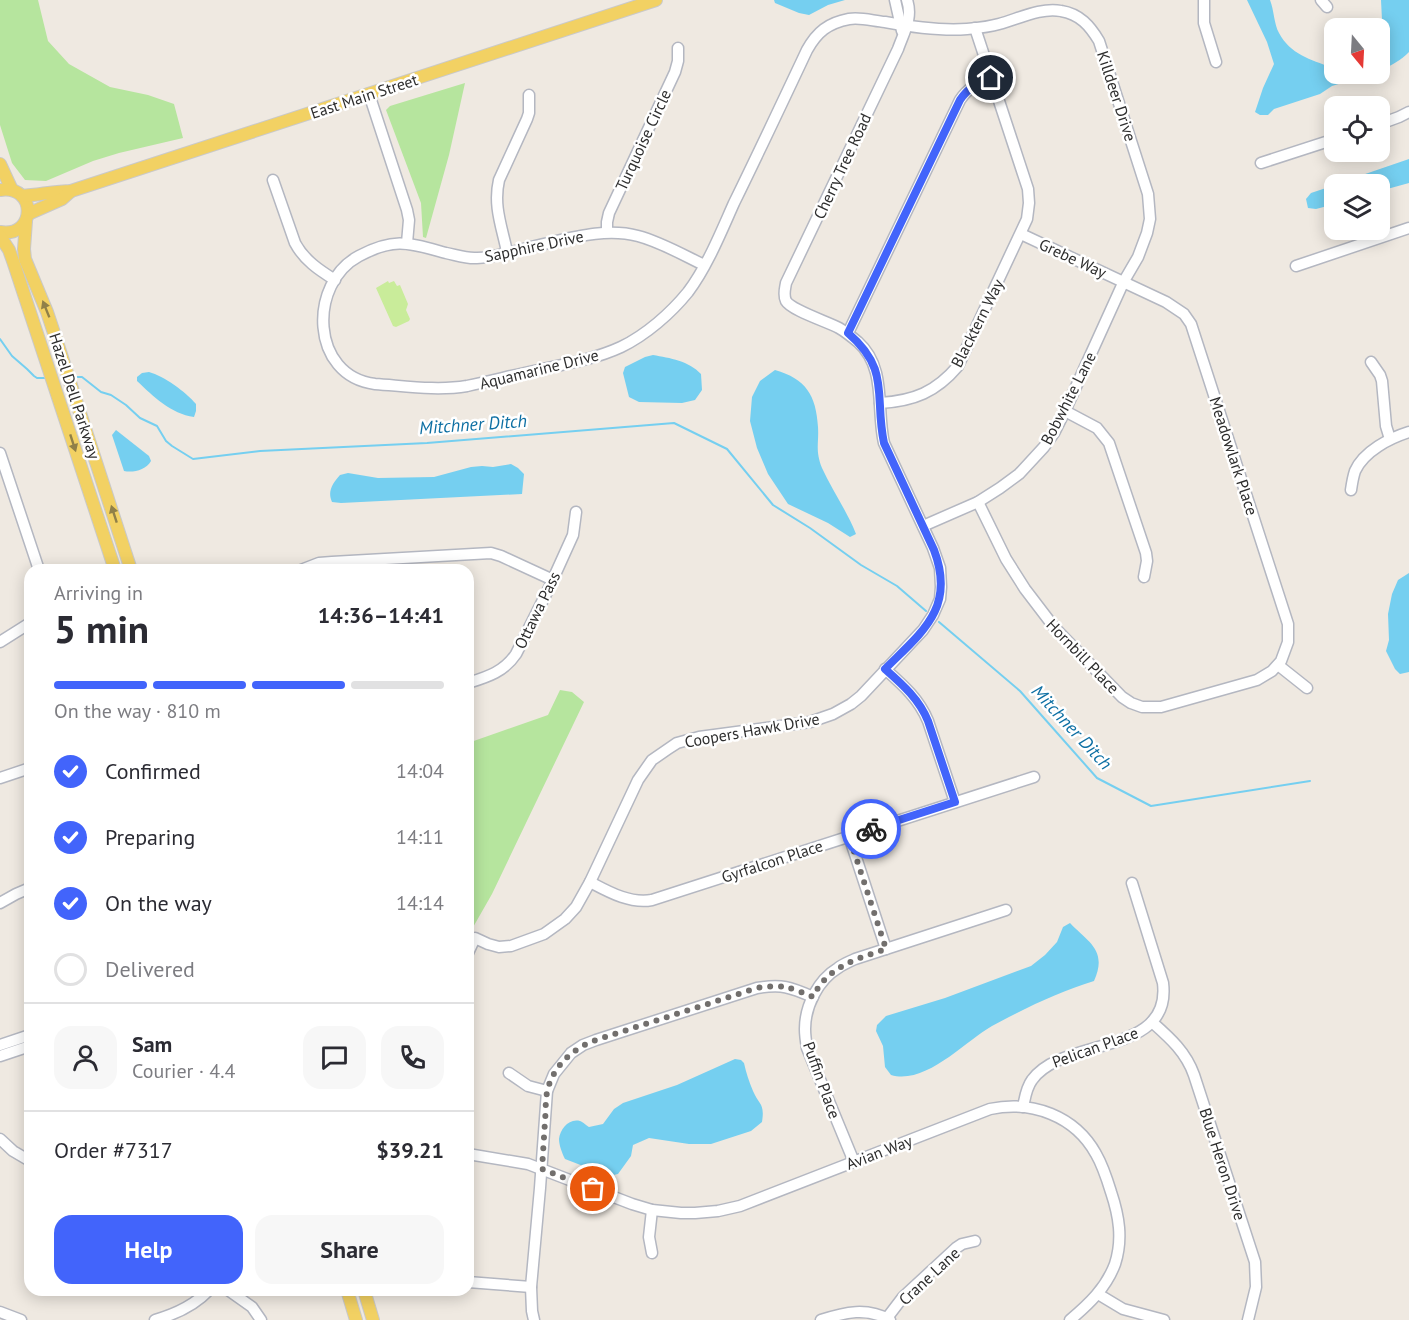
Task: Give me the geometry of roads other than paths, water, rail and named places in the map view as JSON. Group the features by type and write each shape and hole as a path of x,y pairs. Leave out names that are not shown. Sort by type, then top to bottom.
{"main road":[{"name":"East Main Street","path":"11,192 39,195 71,191 656,0"},
{"path":"0,165 11,192 27,206 27,218"},
{"name":"East Main Street","path":"0,234 21,227 27,218 62,199 71,191"},
{"name":"Hazel Dell Parkway","path":"27,218 25,259 47,312 129,564"},
{"name":"Hazel Dell Parkway","path":"0,234 14,264 113,564"},
{"path":"349,1296 356,1320"},
{"path":"366,1296 373,1320"}],"street":[{"path":"895,0 904,27"},
{"name":"Cherry Tree Road","path":"785,299 786,283 898,49 910,14 906,0"},
{"path":"1204,0 1204,23 1216,62"},
{"name":"Killdeer Drive","path":"904,27 975,28 996,25 1048,10 1060,10 1080,18 1088,25 1099,41 1143,175 1150,206 1147,233 1124,281"},
{"name":"Aquamarine Drive","path":"335,279 324,307 323,328 327,346 331,356 345,373 366,383 453,389 578,362 622,346 672,310 688,292 704,265 814,38 828,26 850,19 862,18 904,27"},
{"name":"Blacktern Way","path":"880,403 913,399 932,390 951,374 971,339 1028,219 1028,189 975,28"},
{"name":"Turquoise Circle","path":"607,232 609,213 675,72 678,48"},
{"path":"848,333 960,100 977,82 991,78"},
{"path":"369,94 407,210 409,220 407,243"},
{"path":"507,252 496,203 497,188 527,119 529,95"},
{"path":"1390,120 1409,112"},
{"path":"1261,163 1324,143"},
{"path":"273,180 294,243 299,251 313,265 335,279"},
{"path":"1296,266 1409,228"},
{"name":"Sapphire Drive","path":"335,279 357,257 389,244 407,243 469,258 488,257 607,232 648,239 704,265"},
{"name":"Grebe Way","path":"1021,234 1124,281"},
{"name":"Bobwhite Lane","path":"923,526 978,502 1000,489 1033,460 1054,433 1124,281"},
{"name":"Meadowlark Place","path":"1124,281 1176,308 1191,324 1288,624 1288,642 1278,665"},
{"name":"Coopers Hawk Drive","path":"474,940 475,938 499,947 511,946 556,927 576,907 638,780 652,760 660,754 677,743 699,737 810,722 833,714 861,696 923,630 933,615 940,599 940,568 934,550 884,443 876,372 871,360 860,344 848,333 793,307 785,299"},
{"path":"1371,362 1382,381 1386,426 1390,439"},
{"path":"1065,411 1097,428 1109,443 1146,553 1144,577"},
{"path":"1351,490 1361,461 1390,439 1409,432"},
{"path":"0,453 37,564"},
{"name":"Hornbill Place","path":"978,502 1012,569 1045,616 1122,697 1131,703 1148,708 1167,706 1257,680 1278,665"},
{"name":"Ottawa Pass","path":"474,681 502,670 516,654 573,535 576,512"},
{"path":"316,564 491,554 501,556 553,580"},
{"path":"0,642 24,627"},
{"path":"1278,665 1307,688"},
{"path":"885,669 923,708 955,802"},
{"path":"0,778 24,770"},
{"name":"Gyrfalcon Place","path":"590,882 626,899 644,901 1034,777"},
{"path":"849,836 886,949"},
{"name":"Pelican Place","path":"1023,1107 1029,1084 1046,1066 1064,1057 1130,1037 1152,1022 1161,1006 1164,993 1163,983 1132,883"},
{"path":"0,902 24,891"},
{"name":"Puffin Place","path":"854,1162 807,1048 805,1029 813,997 824,979 837,968 855,959 1006,910"},
{"path":"534,1320 531,1287 547,1091 554,1074 571,1053 596,1040 757,988 784,986 813,997"},
{"name":"Blue Heron Drive","path":"1152,1022 1174,1042 1192,1069 1255,1262 1256,1287 1248,1320"},
{"path":"0,1045 24,1037"},
{"path":"0,1056 24,1048"},
{"path":"509,1073 528,1086 547,1091"},
{"name":"Avian Way","path":"474,1155 528,1164 652,1210 695,1214 729,1209 752,1202 983,1111 999,1107 1023,1107 1050,1113 1068,1123 1086,1140 1101,1163 1117,1211 1119,1238 1114,1264 1098,1294 1070,1320"},
{"path":"0,1139 24,1157"},
{"path":"652,1210 649,1237 652,1253"},
{"name":"Crane Lane","path":"888,1319 903,1297 956,1248 962,1244 975,1242"},
{"path":"474,1282 531,1287"},
{"path":"1098,1294 1123,1309 1164,1320"},
{"path":"155,1320 187,1308 203,1296"},
{"path":"236,1296 252,1307 261,1320"},
{"path":"0,1312 21,1320"},
{"path":"821,1320 852,1312 872,1313 888,1319"}],"water":[{"path":"774,0 845,0 828,5 809,15 775,3"},
{"path":"1247,0 1270,0 1276,25 1284,40 1295,51 1324,65 1324,84 1338,84 1320,94 1274,109 1268,115 1260,115 1255,112 1274,64 1267,42"},
{"path":"1381,0 1409,0 1409,52 1390,65 1390,18 1382,18"},
{"path":"1409,159 1409,183 1390,188 1390,174 1365,174"},
{"path":"1324,189 1324,207 1308,208 1306,199 1311,193"},
{"path":"653,355 685,363 701,374 702,390 695,400 682,403 639,402 629,397 623,373 625,367"},
{"path":"775,370 795,378 812,397 817,416 820,462 856,534 850,537 828,523 788,504 768,474 757,448 750,421 752,397 760,381"},
{"path":"149,372 168,381 192,399 196,404 194,417 170,408 137,381 137,377 142,373"},
{"path":"116,430 149,456 151,461 146,467 131,472 124,471 112,435"},
{"path":"511,464 524,474 522,494 341,503 332,502 331,498 330,491 335,481 340,475 348,473 378,478 434,477 471,467"},
{"path":"1409,573 1409,672 1400,674 1386,651 1389,640 1388,614 1392,594 1398,580"},
{"path":"1070,923 1089,942 1097,954 1099,962 1094,981 1055,995 1004,1019 931,1068 918,1074 891,1075 885,1067 883,1046 876,1031 877,1025 886,1016 945,998 1031,966 1057,942 1063,927"},
{"path":"735,1059 744,1063 755,1096 762,1108 762,1122 751,1131 711,1144 689,1144 649,1138 633,1145 631,1156 618,1174 609,1176 565,1159 559,1139 563,1128 572,1121 580,1121 589,1127 603,1124 614,1109 623,1103 677,1085"}],"waterway":[{"name":"Mitchner Ditch","path":"0,339 12,356 34,376 46,378"},
{"name":"Mitchner Ditch","path":"73,377 82,377 101,392 111,395 126,405 140,418 157,426 166,441 193,459 260,451 427,443 674,423 727,449 773,505 810,528 861,565 897,586 926,611"},
{"name":"Mitchner Ditch","path":"939,622 1020,691 1097,778 1151,806 1310,781"}]}
